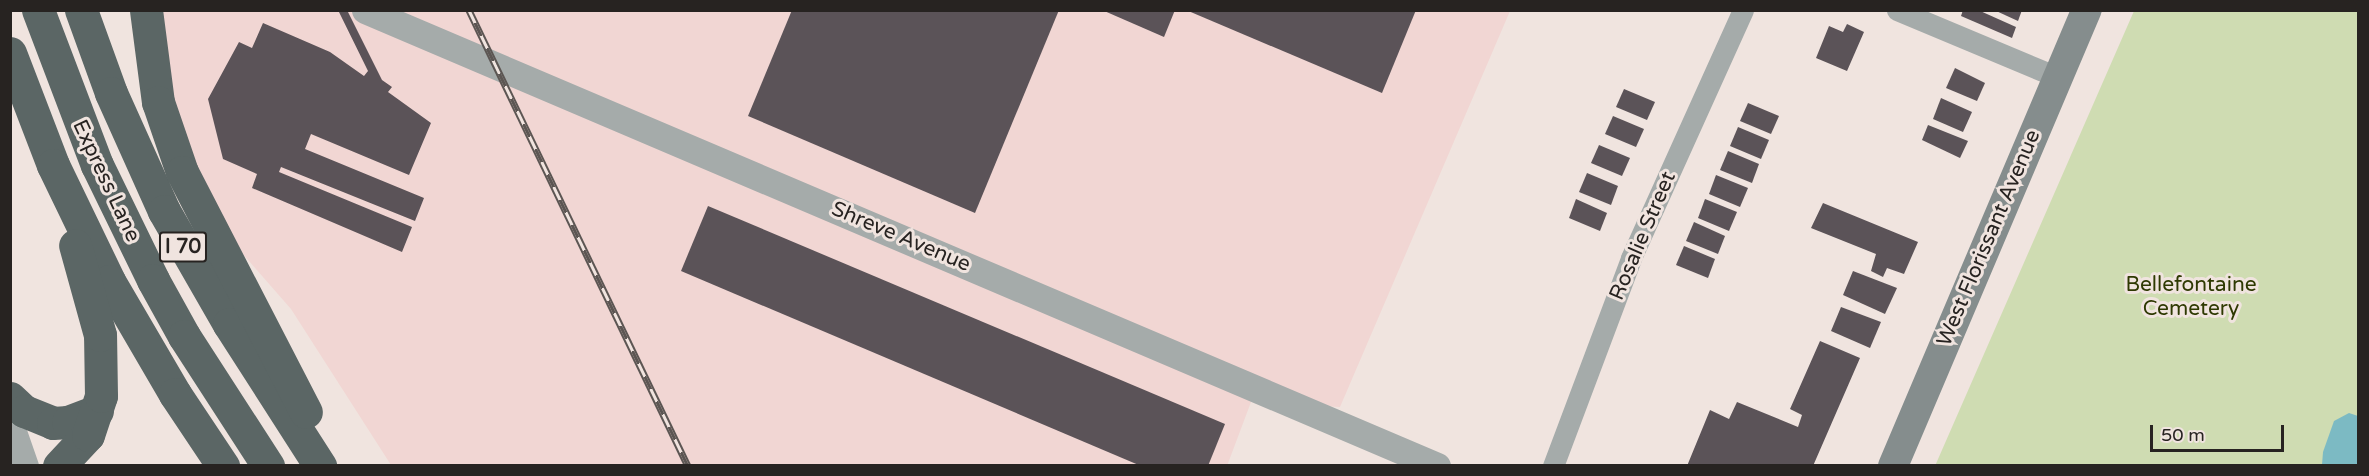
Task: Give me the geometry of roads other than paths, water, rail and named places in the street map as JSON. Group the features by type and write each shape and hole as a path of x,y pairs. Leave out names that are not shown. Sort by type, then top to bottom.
{"highway":[{"name":"Express Lane","path":"38,10 76,115 153,280 190,345 268,465"},
{"name":"I 70","path":"81,10 111,93 164,211 229,324 322,465"},
{"path":"146,10 158,102 178,163 259,324 303,402 322,465"},
{"path":"10,53 53,165 100,335 103,363 97,411 88,435 59,465"},
{"path":"53,165 136,329 223,465"},
{"path":"10,398 24,411 53,423 68,422 97,411"}],"main road":[{"name":"West Florissant Avenue","path":"1893,465 2086,10"}],"street":[{"name":"Shreve Avenue","path":"365,10 1437,465"},
{"name":"Rosalie Street","path":"1553,465 1631,258 1743,10"},
{"path":"1898,10 2057,77"},
{"path":"10,423 25,465"}],"water":[{"path":"2349,413 2358,416 2358,465 2322,465 2323,452 2334,421"}],"railway":[{"path":"469,10 688,466"}],"park label":[{"name":"Bellefontaine Cemetery","path":"2191,297"}]}
